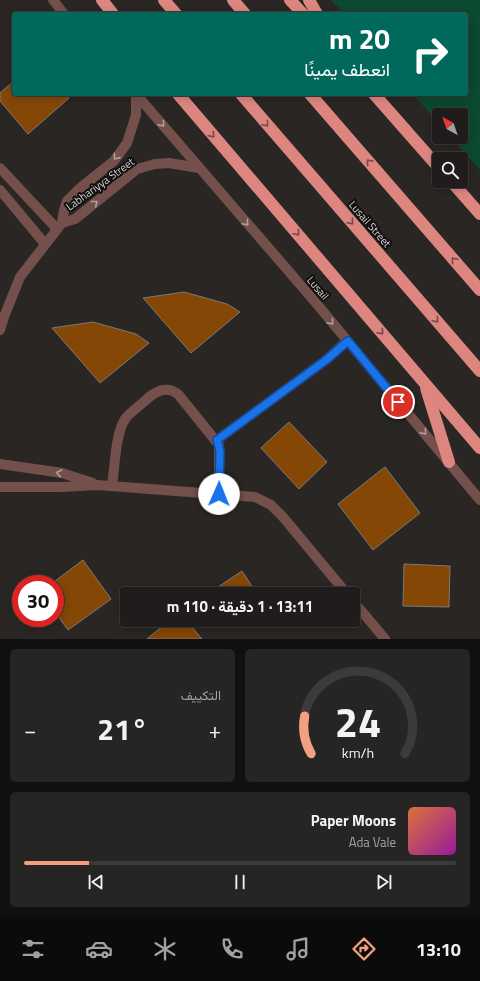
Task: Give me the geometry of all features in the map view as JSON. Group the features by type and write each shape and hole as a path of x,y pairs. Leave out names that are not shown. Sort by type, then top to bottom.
{"highway":[{"path":"102,0 111,12"},
{"path":"164,0 174,12"},
{"path":"233,0 243,12"},
{"path":"290,0 301,12"},
{"path":"310,0 316,12"},
{"path":"180,96 480,448"},
{"name":"Lusail Street","path":"243,96 480,371"},
{"path":"312,96 480,290"},
{"path":"376,96 432,160"},
{"path":"457,188 480,214"},
{"path":"424,383 449,462"}],"street":[{"path":"53,0 62,12"},
{"name":"Labhariyya Street","path":"60,226 68,201 79,189 114,161 127,143 136,115 136,96"},
{"name":"Lusail","path":"138,96 348,341 480,500"},
{"name":"Labhariyya Street","path":"0,330 20,277 60,226 75,219 137,169 154,164 169,163 199,168"},
{"path":"0,168 60,226"},
{"path":"0,190 45,244"},
{"path":"217,440 326,360 348,341"},
{"path":"112,486 122,426 131,413 159,390 166,389 173,390 178,394 217,440 220,451 219,494"},
{"path":"0,464 62,473 97,485"},
{"path":"0,487 62,487 97,485 255,498 271,505 283,517 341,587"},
{"path":"360,610 384,639"}],"green space":[{"path":"331,0 480,0 480,170 468,156 468,152 464,152 457,144 468,144 468,108 432,108 432,116 415,96 468,96 468,12 342,12"}],"building":[{"path":"12,83 12,96 68,96 69,98 28,134 0,101 0,93"},
{"path":"184,292 227,304 240,312 191,353 143,298"},
{"path":"93,322 136,334 149,343 100,383 52,328"},
{"path":"289,422 327,462 299,489 261,448"},
{"path":"385,467 420,513 373,550 338,504"},
{"path":"83,560 111,599 68,630 64,624 63,575"},
{"path":"404,564 450,566 449,607 403,606"},
{"path":"242,571 252,587 218,587"},
{"path":"162,627 192,627 202,639 147,639"}],"route":[{"path":"219,494 220,451 217,440 292,383 326,360 348,341 398,402"}]}
